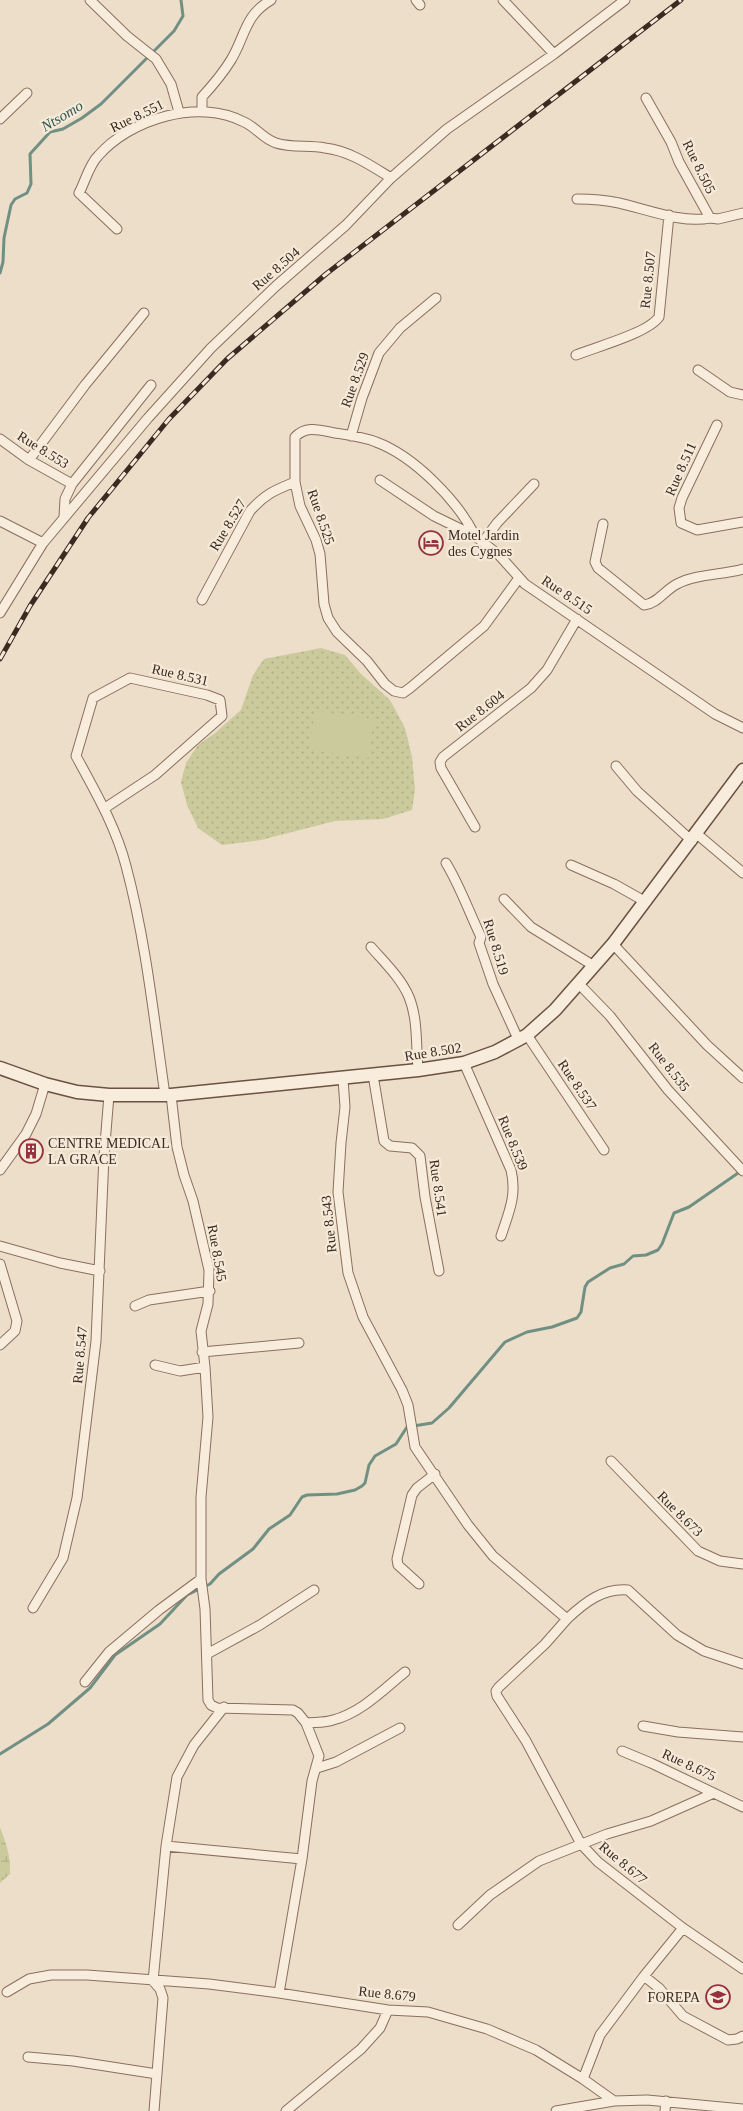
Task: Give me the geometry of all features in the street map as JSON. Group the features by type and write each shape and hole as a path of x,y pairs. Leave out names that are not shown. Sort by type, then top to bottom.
{"main road":[{"name":"Rue 8.502","path":"0,1068 45,1084 77,1092 109,1095 168,1095 418,1070 464,1063 495,1052 523,1038 555,1010 594,966 646,902 743,770"}],"street":[{"path":"90,0 127,36 156,59 171,84 179,112"},
{"path":"202,110 202,97 218,80 231,59 252,14 271,0"},
{"path":"503,0 554,54"},
{"name":"Rue 8.504","path":"0,613 43,543 148,418 211,348 276,286 346,225 390,178 447,129 554,54 625,0"},
{"path":"0,119 27,93"},
{"name":"Rue 8.505","path":"646,98 672,142 679,162 710,218"},
{"name":"Rue 8.551","path":"117,229 79,193 96,157 113,141 135,129 158,118 179,112 202,110 244,122 273,142 343,151 361,159 390,178"},
{"path":"577,199 608,201 700,220 718,219 743,213"},
{"name":"Rue 8.507","path":"576,355 637,332 655,323 659,316 670,215"},
{"name":"Rue 8.529","path":"351,436 362,398 379,353 400,328 436,298"},
{"path":"29,460 85,385 144,314"},
{"path":"698,370 730,392 743,395"},
{"path":"64,517 65,499 72,484 151,385"},
{"name":"Rue 8.511","path":"717,425 682,498 679,515 682,523 697,530 743,522"},
{"name":"Rue 8.525","path":"479,539 453,501 422,472 389,448 375,441 310,429 301,431 295,437 295,482 300,506 316,540 328,618 337,632 367,661 385,684 394,691 403,692 410,688 484,626 519,578"},
{"name":"Rue 8.553","path":"0,439 29,460 72,484"},
{"name":"Rue 8.515","path":"380,480 434,516 479,539 499,556 519,578 576,619 715,714 743,728"},
{"name":"Rue 8.527","path":"202,600 250,511 261,498 270,492 295,482"},
{"path":"479,539 534,484"},
{"path":"0,521 43,543"},
{"path":"603,524 595,562 598,568 644,605 650,605 675,585 687,580 743,569"},
{"name":"Rue 8.604","path":"475,827 441,768 440,762 443,757 531,688 547,670 576,619"},
{"name":"Rue 8.531","path":"105,808 155,775 222,716 220,700 207,695 130,678 92,698 76,756 105,808 126,865 142,939 168,1095"},
{"path":"616,766 637,791 743,873"},
{"name":"Rue 8.519","path":"446,863 459,884 462,896 482,937 478,943 487,967 523,1038"},
{"path":"571,865 614,884 646,902"},
{"path":"504,899 531,927 594,966"},
{"path":"613,944 707,1044 743,1078"},
{"path":"371,947 393,972 408,995 412,1007 418,1070"},
{"name":"Rue 8.535","path":"578,983 610,1016 668,1090 741,1169"},
{"name":"Rue 8.537","path":"523,1038 604,1150"},
{"name":"Rue 8.539","path":"464,1063 511,1170 515,1184 514,1196 501,1236"},
{"name":"Rue 8.541","path":"374,1075 384,1141 390,1146 408,1146 417,1151 420,1156 438,1271"},
{"name":"Rue 8.543","path":"343,1079 345,1107 338,1192 348,1273 360,1308 408,1405 415,1447 468,1525 493,1556 567,1619"},
{"path":"0,1170 26,1134 36,1114 45,1084"},
{"name":"Rue 8.547","path":"33,1608 63,1558 77,1498 96,1341 109,1095"},
{"name":"Rue 8.545","path":"168,1095 177,1147 200,1230 210,1291 201,1331 208,1417 201,1496 201,1579 207,1654 208,1700 211,1705 217,1708 224,1707"},
{"path":"0,1246 60,1263 100,1271"},
{"path":"0,1264 17,1321 15,1331 0,1345"},
{"path":"135,1306 149,1300 210,1291"},
{"path":"202,1352 299,1343"},
{"path":"155,1364 180,1370 205,1367"},
{"name":"Rue 8.673","path":"611,1461 698,1551 720,1560 743,1564"},
{"path":"419,1584 398,1565 397,1559 412,1495 417,1488 435,1474"},
{"path":"86,1682 109,1652 159,1610 201,1579"},
{"path":"207,1654 260,1625 314,1590"},
{"path":"567,1619 590,1600 604,1592 628,1590 677,1635 704,1651 743,1664"},
{"name":"Rue 8.677","path":"567,1619 545,1644 496,1691 497,1696 526,1741 581,1844 598,1862 683,1928 743,1969"},
{"path":"306,1723 333,1720 352,1712 376,1696 405,1672"},
{"path":"154,2111 163,1998 160,1989 153,1981 166,1846 177,1777 194,1745 224,1707 293,1710 306,1723 319,1756 312,1781 302,1859 279,1993"},
{"path":"643,1726 678,1732 743,1737"},
{"path":"317,1768 336,1762 400,1728"},
{"name":"Rue 8.675","path":"622,1751 743,1807"},
{"path":"458,1925 490,1895 538,1861 607,1834 651,1821 714,1793"},
{"path":"166,1846 302,1859"},
{"path":"583,2079 600,2035 683,1928"},
{"name":"Rue 8.679","path":"7,1992 29,1979 51,1975 87,1975 209,1984 388,2010 428,2012 487,2029 536,2050 583,2079 614,2102"},
{"path":"644,1976 658,1988 683,2016 728,2040 743,2036"},
{"path":"286,2111 361,2049 380,2028 388,2010"},
{"path":"28,2057 73,2061 157,2074"},
{"path":"556,2111 585,2109 614,2102 647,2100 743,2109"},
{"path":"665,2111 666,2101"}],"green space":[{"path":"321,648 345,655 361,674 390,700 405,728 412,757 415,790 412,810 383,819 335,821 261,840 222,845 198,828 187,805 181,782 186,763 198,745 214,734 241,710 253,675 264,659"},
{"path":"315,711 374,719 368,758 309,750"},
{"path":"0,1827 8,1850 10,1874 0,1883"}],"waterway":[{"name":"Ntsomo","path":"0,273 3,262 4,238 11,205 15,199 27,193 31,184 30,154 50,132 63,129 101,104 174,31 183,16 181,0"},
{"path":"0,1754 48,1724 90,1688 115,1655 160,1624 187,1595 210,1584 219,1574 253,1549 269,1529 290,1515 302,1497 307,1495 337,1494 355,1490 362,1486 365,1483 369,1465 375,1456 396,1444 407,1427 432,1423 449,1408 505,1342 527,1332 552,1327 577,1318 581,1312 585,1287 588,1282 610,1268 624,1264 633,1256 646,1255 658,1250 674,1213 689,1207 741,1171"}],"railway":[{"path":"0,659 30,606 88,518 169,419 227,359 326,274 681,0"}],"place":[{"name":"Motel Jardin des Cygnes","path":"431,543"},
{"name":"CENTRE MEDICAL LA GRACE","path":"31,1151"},
{"name":"FOREPA","path":"718,1997"}]}
